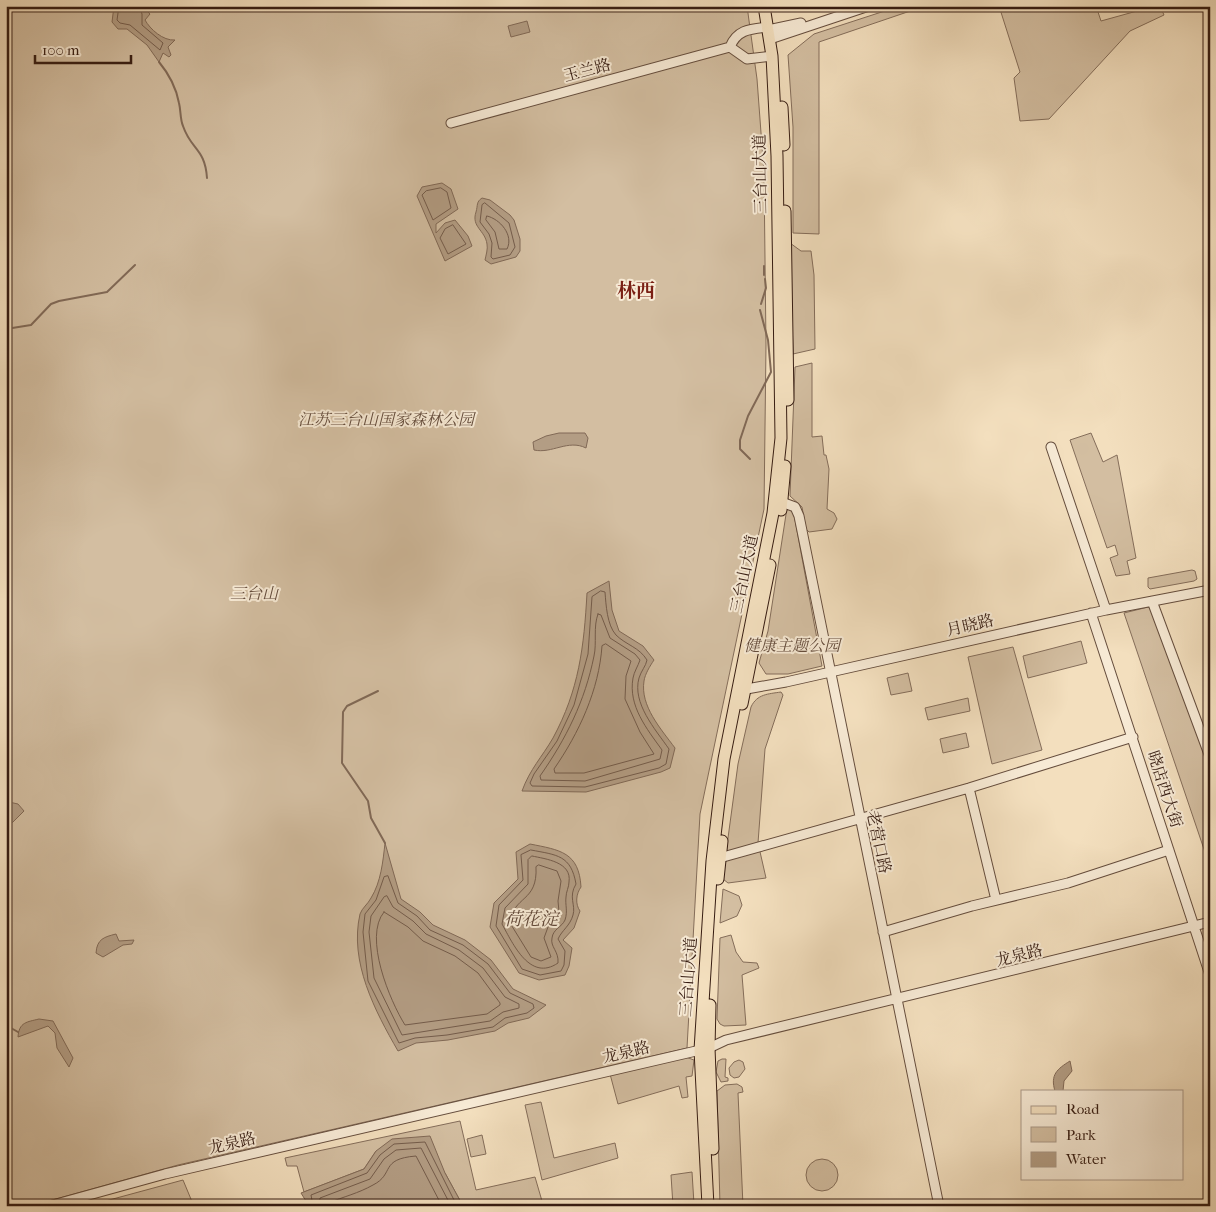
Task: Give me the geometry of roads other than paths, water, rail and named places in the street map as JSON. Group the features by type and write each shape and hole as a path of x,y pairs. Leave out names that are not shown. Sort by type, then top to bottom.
{"main road":[{"name":"三台山大道","path":"708,1206 704,1049 724,759 741,690 778,500 787,441 788,371 784,128 772,32 764,6"},
{"name":"三台山大道","path":"772,6 772,56 777,156 781,438 778,500"},
{"name":"三台山大道","path":"704,1049 716,1206"}],"street":[{"path":"772,32 853,6"},
{"path":"772,56 747,58 730,47 734,38 746,29 772,32 869,6"},
{"name":"玉兰路","path":"451,123 730,47"},
{"path":"1051,447 1106,610"},
{"name":"老营口路","path":"778,500 795,507 799,516 859,820 939,1206"},
{"name":"月晓路","path":"741,690 830,672 1091,613 1210,590"},
{"path":"1152,601 1210,757"},
{"name":"晓店西大街","path":"1091,613 1210,974"},
{"path":"716,859 969,788 1133,737"},
{"path":"969,788 996,900"},
{"path":"883,932 996,900 1114,870 1169,850"},
{"name":"龙泉路","path":"49,1206 164,1174 704,1049 726,1040 897,1000 1210,922"}],"water":[{"path":"114,6 145,6 144,8 150,14 145,20 150,27 166,39 175,40 168,47 171,55 169,57 163,53 159,62 147,45 127,29 118,29 112,22"},
{"path":"527,21 530,32 511,37 508,26"},
{"path":"442,183 451,189 458,209 436,224 436,233 445,223 455,220 468,236 472,246 445,261 417,196 422,187"},
{"path":"482,198 490,200 514,220 520,239 520,251 516,257 491,264 485,260 487,250 486,239 475,221 478,202"},
{"path":"559,433 585,433 588,438 586,448 573,445 541,451 534,450 533,442"},
{"path":"609,581 612,610 619,631 643,646 654,660 645,676 645,699 653,717 675,748 670,768 586,792 522,791 532,770 553,738 569,703 582,650 587,593"},
{"path":"6,803 18,804 24,811 6,829"},
{"path":"385,843 401,899 420,912 433,925 465,940 491,960 513,989 546,1005 529,1018 508,1023 495,1031 448,1040 416,1043 398,1051 366,986 358,950 360,914 370,900 377,885"},
{"name":"荷花淀","path":"530,844 559,851 572,860 579,875 581,887 577,899 580,911 574,928 563,940 572,948 569,966 565,975 539,980 519,973 490,927 494,903 518,879 516,852"},
{"path":"116,934 119,941 134,940 132,944 123,945 103,957 96,953 102,939"},
{"path":"39,1019 53,1021 73,1058 69,1067 57,1048 55,1033 48,1026 18,1037 20,1028 24,1024"},
{"path":"1070,1061 1072,1071 1064,1081 1063,1090 1055,1090 1054,1077 1061,1067"},
{"path":"430,1136 445,1173 463,1206 309,1206 301,1193 364,1169 376,1151 392,1139"}],"waterway":[{"path":"159,62 174,86 180,106 181,121 186,134 204,161 207,178"},
{"path":"6,329 31,325 51,304 59,301 107,292 135,265"},
{"path":"764,266 764,275"},
{"path":"761,304 766,288 765,279"},
{"path":"750,459 740,449 740,440 748,416 771,372 768,340 760,310"},
{"path":"378,691 347,706 343,712 342,763 368,801 371,818 385,843"},
{"path":"6,1020 11,1028 18,1032"}],"district":[{"name":"林西","path":"636,291"}],"park label":[{"name":"江苏三台山国家森林公园","path":"386,419"},
{"name":"三台山","path":"254,593"},
{"name":"健康主题公园","path":"792,645"}]}
